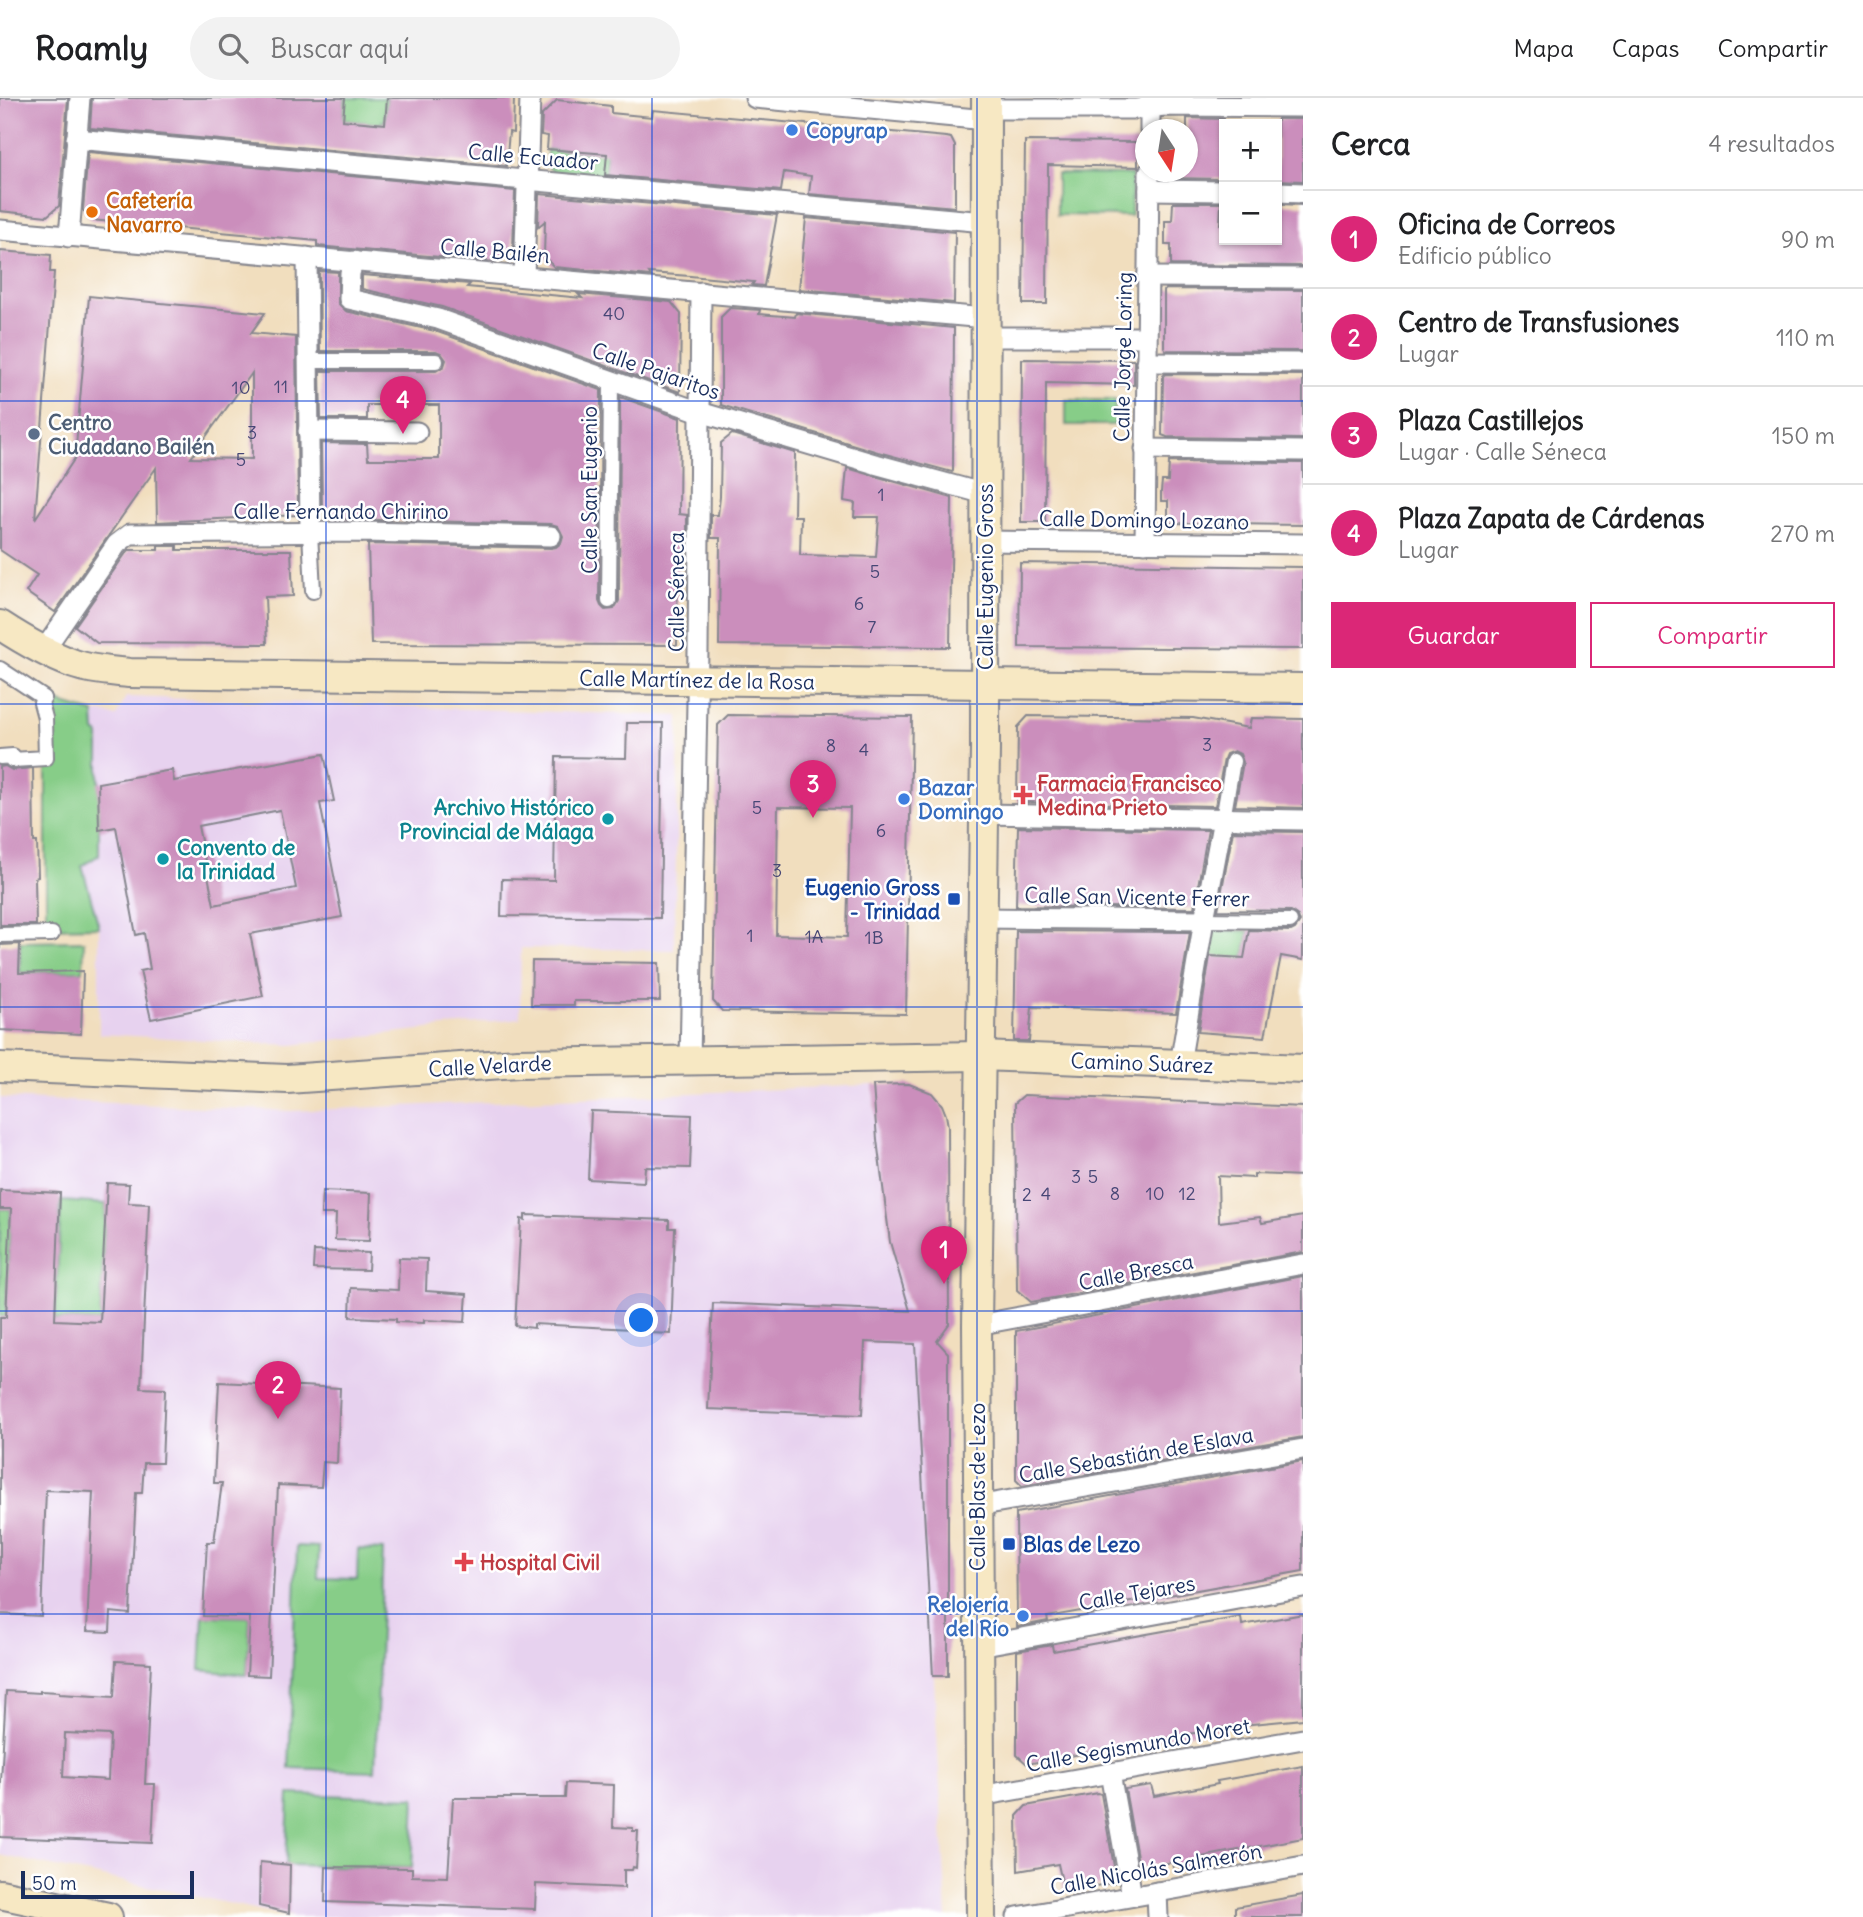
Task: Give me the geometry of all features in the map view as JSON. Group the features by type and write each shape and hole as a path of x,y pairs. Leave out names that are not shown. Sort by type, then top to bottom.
{"main road":[{"name":"Calle Eugenio Gross","path":"981,1056 986,109"},
{"name":"Calle Martínez de la Rosa","path":"0,625 74,664 129,673 1303,688"},
{"name":"Calle Velarde","path":"0,1067 288,1079 518,1063 981,1056"},
{"name":"Camino Suárez","path":"981,1056 1303,1069"},
{"name":"Calle Blas de Lezo","path":"981,1056 977,1325 981,1917"},
{"path":"0,1894 108,1917"}],"street":[{"path":"69,237 80,98"},
{"path":"524,276 530,98"},
{"path":"755,98 986,109 1150,103 1165,106 1303,107"},
{"name":"Calle Ecuador","path":"76,139 985,222"},
{"name":"Calle Jorge Loring","path":"1145,543 1149,182"},
{"path":"1156,182 1219,190"},
{"path":"1282,192 1303,192"},
{"name":"Calle Bailén","path":"0,230 701,292 985,327 1146,337"},
{"path":"307,257 313,592"},
{"name":"Calle Pajaritos","path":"354,261 350,273 349,299 439,319 699,412 985,494"},
{"path":"1147,276 1303,278"},
{"name":"Calle Séneca","path":"690,1061 701,292"},
{"path":"308,361 436,361"},
{"path":"1146,362 1303,363"},
{"name":"Calle San Eugenio","path":"609,601 611,380"},
{"path":"309,431 417,432"},
{"path":"1145,449 1303,451"},
{"name":"Calle Fernando Chirino","path":"44,650 117,544 130,534 310,532 551,536"},
{"name":"Calle Domingo Lozano","path":"985,541 1303,544"},
{"path":"0,670 44,698 41,703 45,718 46,758 12,760 13,756 0,757"},
{"path":"1180,1064 1233,761"},
{"path":"984,814 1303,820"},
{"name":"Calle San Vicente Ferrer","path":"982,918 1290,921"},
{"path":"0,935 52,934"},
{"name":"Calle Bresca","path":"977,1325 1303,1264"},
{"name":"Calle Sebastián de Eslava","path":"977,1506 1303,1449"},
{"name":"Calle Tejares","path":"979,1646 1303,1587"},
{"name":"Calle Segismundo Moret","path":"980,1796 1303,1740"},
{"path":"1110,1773 1132,1896"},
{"name":"Calle Nicolás Salmerón","path":"1017,1917 1303,1866"},
{"path":"1157,1892 1158,1917"}],"shaded area":[{"path":"126,697 679,716 674,950 521,948 520,1018 291,1045 99,1034 99,927 82,865 99,855 99,735 95,732 94,713 106,713 116,717"},
{"name":"Hospital Civil","path":"873,1085 890,1242 915,1331 947,1917 293,1917 0,1855 0,1098 291,1111"}],"green space":[{"path":"345,98 387,98 385,122 382,121 381,124 343,120"},
{"path":"607,147 605,176 552,172 546,165 547,149 588,153"},
{"path":"1057,174 1132,175 1131,216 1057,215"},
{"path":"1066,400 1115,400 1115,425 1066,425"},
{"path":"44,698 94,713 95,732 99,735 99,855 82,866 99,927 46,928"},
{"path":"1211,930 1249,931 1244,958 1214,972 1205,972"},
{"path":"84,941 83,971 20,973 20,942"},
{"path":"61,1201 106,1204 100,1322 55,1319"},
{"path":"0,1209 11,1209 6,1317 0,1317"},
{"path":"297,1546 319,1547 318,1578 357,1579 358,1549 383,1550 375,1771 289,1768"},
{"path":"203,1616 250,1617 247,1675 200,1670"},
{"path":"289,1794 415,1798 412,1868 286,1865"}],"building":[{"path":"0,98 68,98 59,206 47,216 0,211"},
{"path":"92,98 345,98 343,120 385,124 387,98 514,98 513,133 509,132 506,166 90,128"},
{"path":"557,100 611,106 611,113 652,117 653,110 951,138 955,146 955,207 809,194 811,176 784,172 781,191 605,175 607,154 547,149 548,136 541,135 542,115"},
{"path":"1187,118 1224,119 1219,119 1219,179 1198,178 1198,119"},
{"path":"1282,119 1303,119 1303,181 1282,180"},
{"path":"1025,141 1135,142 1135,167 1048,165 1047,304 1023,304"},
{"path":"88,152 515,191 513,248 496,262 317,246 317,241 91,220 83,210"},
{"path":"539,194 777,215 764,286 752,285 754,282 690,276 649,273 651,276 554,267 544,256 545,221 538,227"},
{"path":"1173,203 1219,203 1219,245 1282,245 1282,204 1303,205 1303,266 1171,265 1171,245 1165,245 1165,221 1172,221"},
{"path":"806,218 955,232 954,303 799,289"},
{"path":"0,251 51,255 50,272 54,272 35,519 75,458 89,296 265,313 251,333 296,337 298,515 157,522 156,468 55,612 26,592 37,575 0,550","holes":["252,373 252,459 191,458"]},
{"path":"319,271 338,272 338,303 346,311 435,331 601,390 599,601 605,610 614,609 619,601 620,397 680,418 679,514 687,515 687,537 678,537 677,645 371,644 368,544 551,548 561,543 563,536 558,526 551,524 335,519 322,506 321,443 367,444 368,459 439,459 439,405 367,405 367,419 321,419 320,371 436,371 444,366 446,360 436,351 320,351"},
{"path":"362,275 470,284 467,287 582,298 578,294 671,302 681,314 680,392 442,307 362,289"},
{"path":"1166,289 1303,290 1303,351 1166,350"},
{"path":"730,308 760,310 759,314 795,317 796,313 954,328 953,471 878,452 721,405 721,317"},
{"path":"1022,359 1134,360 1134,385 1046,383 1045,522 1021,522"},
{"path":"1165,374 1303,375 1303,439 1162,435"},
{"path":"732,434 795,453 794,516 801,516 800,555 876,557 879,517 854,517 855,503 844,501 847,468 952,498 950,647 719,645 720,538 711,538 711,515 718,515 721,443"},
{"path":"1169,462 1303,463 1303,525 1168,523 1168,501 1161,501 1161,492 1162,481 1168,481"},
{"path":"158,546 177,546 177,550 291,550 293,596 265,597 267,644 97,643 75,626 129,550 158,550"},
{"path":"1020,563 1303,567 1303,649 1019,647"},
{"path":"728,715 912,717 906,1014 722,1011 713,1001 718,725","holes":["778,807 850,808 847,937 776,935"]},
{"path":"1028,716 1193,718 1249,728 1251,718 1303,719 1303,808 1235,806 1243,762 1240,754 1234,751 1226,754 1224,759 1215,806 1017,802 1018,727"},
{"name":"Archivo Histórico Provincial de Málaga","path":"627,723 663,723 660,918 501,916 502,879 554,880 556,757 626,758"},
{"name":"Convento de la Trinidad","path":"324,754 334,801 320,803 342,917 250,934 263,996 151,1019 140,971 150,969 144,933 136,935 116,827 99,830 98,783 172,770 174,781","holes":["280,810 296,888 214,905 198,826"]},
{"path":"5,766 12,770 33,768 34,842 37,842 38,877 35,878 36,925 0,925 0,767"},
{"path":"1018,827 1208,830 1194,908 1016,906"},
{"path":"1233,831 1303,832 1303,960 1281,956 1265,1037 1198,1032 1210,956 1244,958 1249,930 1291,931 1300,922 1298,916 1291,911 1218,910"},
{"path":"1016,931 1190,932 1176,1013 1032,1007 1029,1041 1014,1041"},
{"path":"20,944 19,973 83,971 81,1034 0,1030 0,945"},
{"path":"532,961 659,963 660,1001 574,1001 574,1005 531,1005"},
{"path":"909,1084 932,1093 942,1105 948,1126 949,1324 937,1341 948,1353 948,1676 933,1676 915,1344 865,1342 862,1415 708,1409 713,1303 910,1311 890,1242 873,1085"},
{"path":"1024,1095 1303,1107 1303,1176 1218,1176 1219,1222 1260,1217 1262,1223 1303,1216 1303,1252 1031,1302 1017,1290 1015,1103"},
{"path":"591,1111 692,1115 690,1168 645,1167 644,1182 588,1179"},
{"path":"107,1183 129,1184 128,1203 149,1204 141,1388 165,1389 162,1463 144,1463 142,1493 136,1493 130,1614 111,1612 110,1632 87,1631 93,1492 46,1490 41,1616 0,1614 0,1317 6,1317 11,1209 0,1209 0,1190 60,1193 55,1320 100,1322"},
{"path":"322,1191 371,1193 369,1241 335,1240 336,1214 321,1214"},
{"path":"525,1215 669,1220 669,1228 675,1228 671,1334 652,1333 652,1330 534,1324 534,1328 515,1326 521,1219 525,1220"},
{"path":"314,1251 369,1253 368,1270 313,1269"},
{"path":"399,1258 427,1259 426,1291 467,1294 465,1322 396,1322 396,1319 350,1317 351,1288 398,1290"},
{"path":"1303,1276 1303,1437 1022,1486 1016,1480 1016,1331"},
{"path":"219,1382 340,1388 337,1463 323,1462 321,1487 278,1485 269,1676 247,1675 250,1617 203,1616 207,1542 214,1542 222,1483 214,1483"},
{"path":"1303,1461 1303,1571 1047,1617 1048,1621 1017,1627 1016,1513"},
{"path":"1303,1614 1303,1719 1232,1726 1027,1764 1017,1755 1017,1651 1052,1645 1053,1651 1241,1617 1242,1625"},
{"path":"116,1661 151,1663 145,1784 155,1784 152,1843 0,1837 6,1691 114,1697","holes":["65,1733 110,1735 108,1780 63,1777"]},
{"path":"1303,1766 1303,1838 1201,1857 1203,1867 1174,1872 1173,1862 1139,1868 1125,1789 1151,1785 1154,1796 1218,1784 1217,1781"},
{"path":"566,1783 614,1785 613,1827 633,1828 633,1831 638,1831 636,1868 624,1870 624,1888 536,1884 535,1909 325,1902 326,1867 412,1868 412,1876 448,1877 453,1798 565,1798"},
{"path":"1101,1794 1115,1872 1114,1883 1064,1891 1058,1864 1018,1871 1017,1816 1026,1806"},
{"path":"260,1862 290,1865 289,1913 259,1906"},
{"path":"1303,1895 1303,1917 1235,1917 1235,1907"}],"place":[{"name":"Copyrap","path":"792,130"},
{"name":"Cafetería Navarro","path":"92,212"},
{"name":"Centro Ciudadano Bailén","path":"34,434"},
{"name":"Plaza Zapata de Cárdenas","path":"403,434"},
{"name":"Farmacia Francisco Medina Prieto","path":"1023,795"},
{"name":"Bazar Domingo","path":"904,799"},
{"name":"Plaza Castillejos","path":"813,818"},
{"name":"Archivo Histórico Provincial de Málaga","path":"608,819"},
{"name":"Convento de la Trinidad","path":"163,859"},
{"name":"Eugenio Gross - Trinidad","path":"954,899"},
{"name":"Oficina de Correos","path":"944,1284"},
{"name":"Centro de Transfusiones","path":"278,1419"},
{"name":"Blas de Lezo","path":"1009,1544"},
{"name":"Hospital Civil","path":"464,1562"},
{"name":"Relojería del Río","path":"1023,1616"}]}
